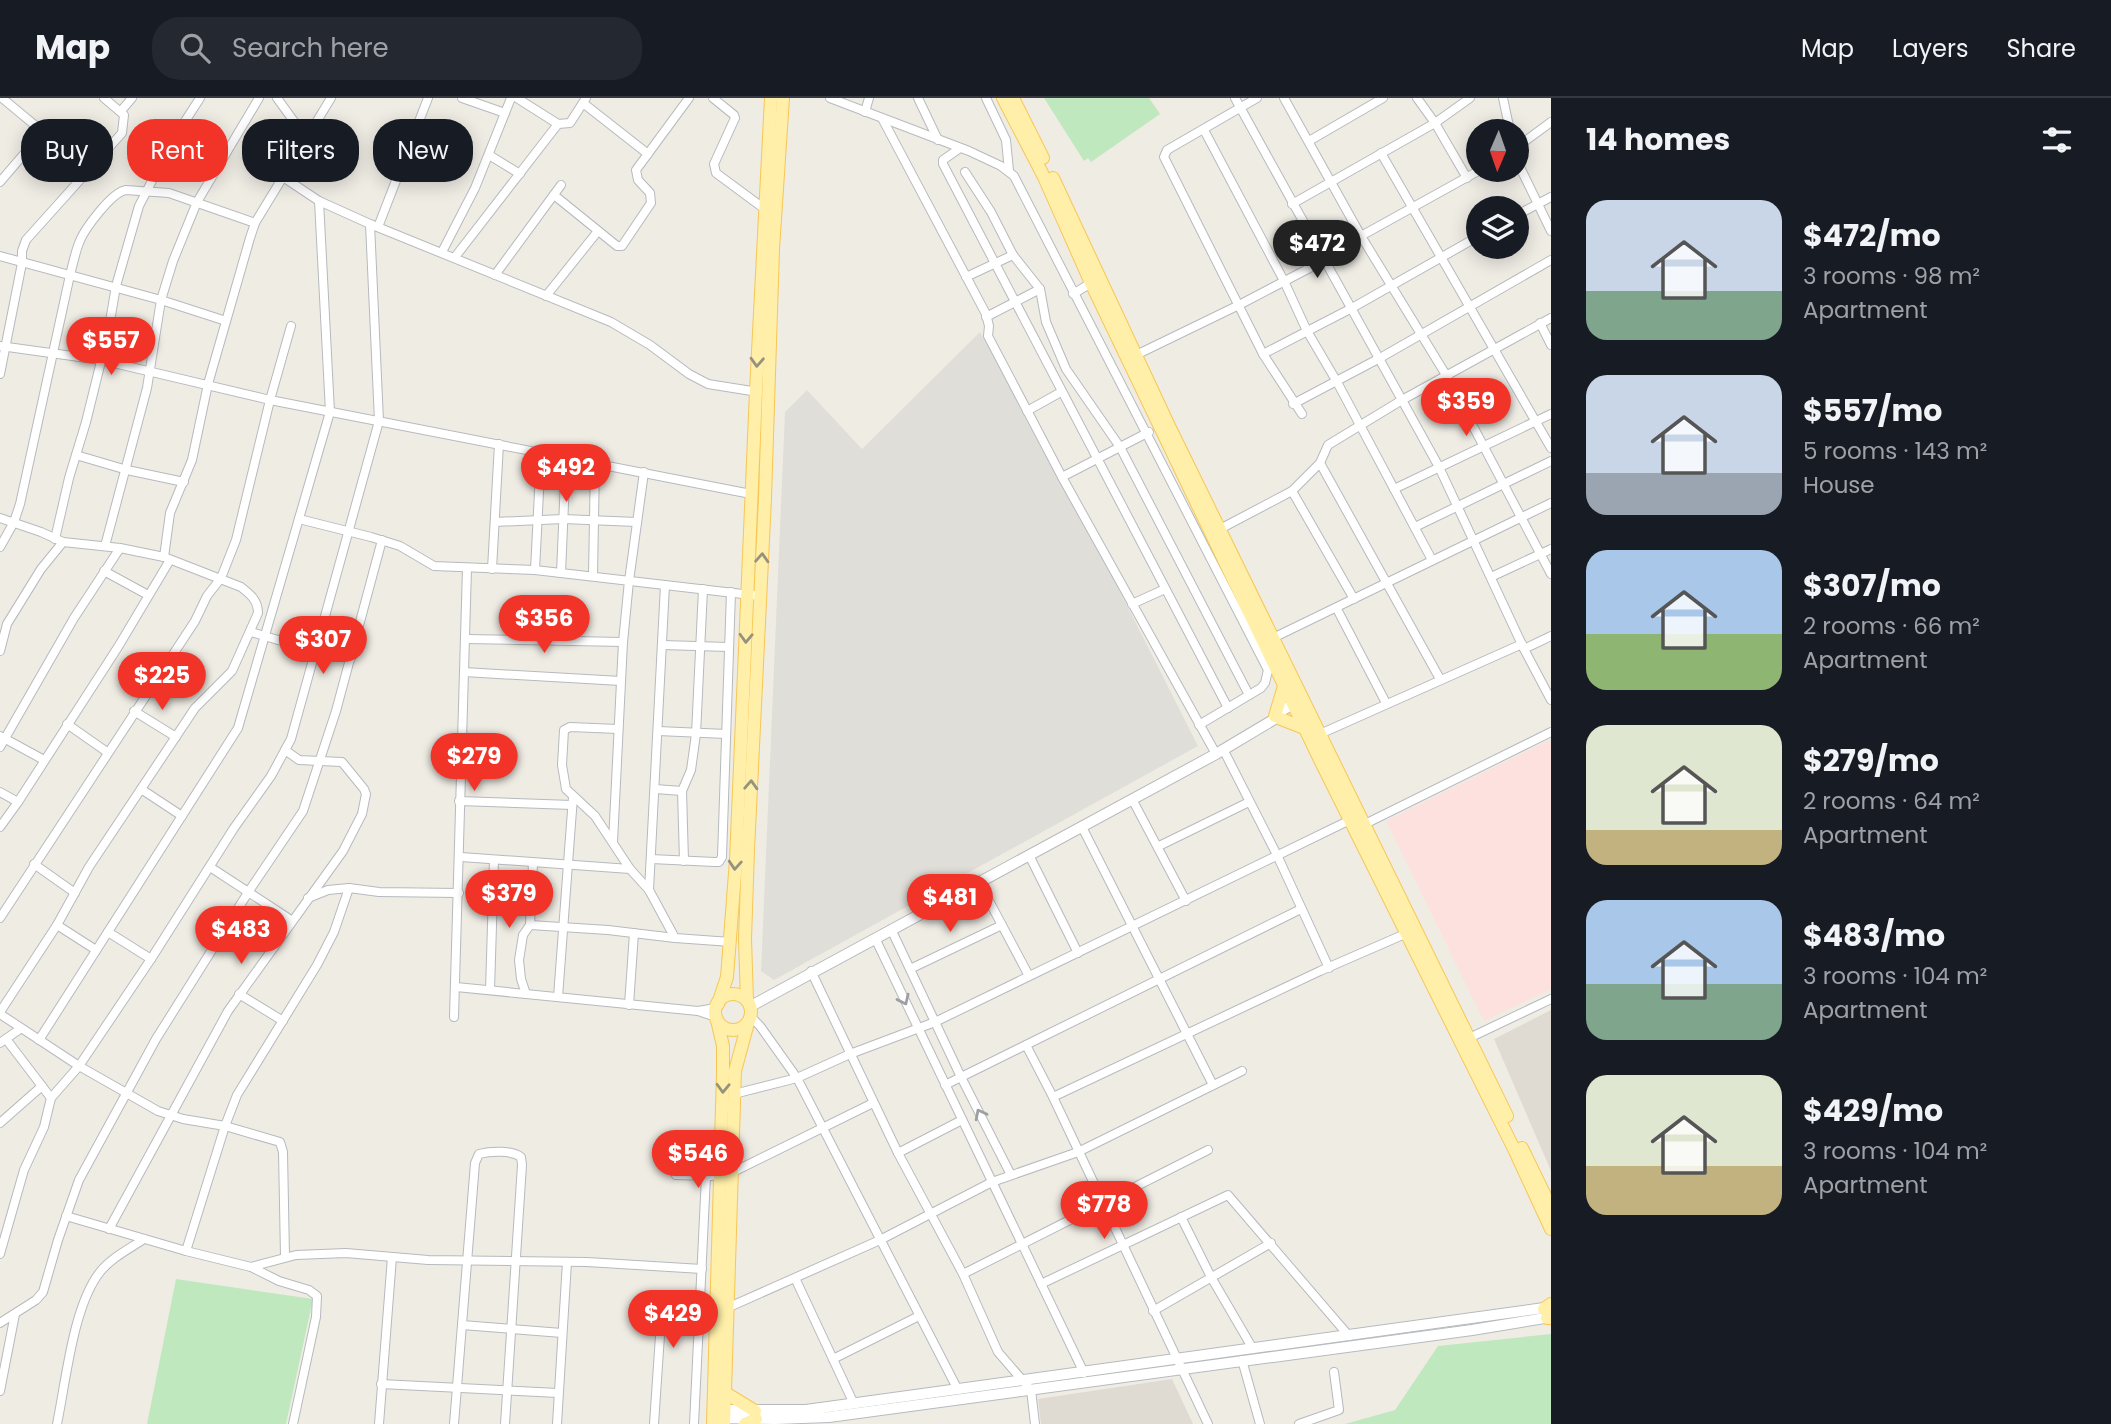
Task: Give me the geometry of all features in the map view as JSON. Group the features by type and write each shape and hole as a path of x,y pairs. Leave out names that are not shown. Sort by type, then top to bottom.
{"main road":[{"path":"719,1418 726,1175 738,1054 749,1012 746,927 771,98"},
{"path":"726,1175 723,1046 717,1012 727,977 731,942 754,595 751,494 762,393 782,98"},
{"path":"1003,98 1044,177 1272,669 1320,734 1365,824 1464,1041 1548,1209 1551,1229"},
{"path":"1013,98 1273,638 1301,707 1304,728 1405,934 1464,1041"},
{"path":"1284,686 1277,718 1304,728"},
{"path":"717,1012 729,995 735,994 749,1012"},
{"path":"717,1012 721,1026 732,1031 738,1030 749,1012"},
{"path":"719,1418 724,1392 721,1306"},
{"path":"724,1392 752,1418"}],"street":[{"path":"2,98 27,119"},
{"path":"104,98 121,111 124,121 122,133 113,143"},
{"path":"121,111 132,98"},
{"path":"0,651 6,624 59,541 76,455 117,286 145,192 200,98"},
{"path":"105,546 147,388 161,300 173,261 197,202 259,98"},
{"path":"277,98 292,119"},
{"path":"318,119 331,98"},
{"path":"0,1254 24,1170 44,1127 51,1098 79,1066 151,960 271,776 291,739 379,421 374,225 428,98"},
{"path":"462,98 505,113"},
{"path":"442,251 457,227 511,98"},
{"path":"517,98 558,124 570,123 585,101 648,154"},
{"path":"554,195 620,247 650,203 650,193 636,175 636,170 689,98"},
{"path":"713,98 735,118 714,169 720,177 766,209"},
{"path":"830,98 960,148 1009,171 1014,176 1073,294 1272,669 1265,684 1199,725"},
{"path":"865,112 869,98"},
{"path":"918,98 938,140"},
{"path":"986,98 1006,140 1009,171"},
{"path":"1235,98 1439,467 1551,700"},
{"path":"1257,98 1167,150 1164,157 1263,354 1302,414"},
{"path":"1284,98 1361,236 1446,375 1551,574"},
{"path":"1309,141 1383,98"},
{"path":"1416,98 1435,123 1466,176"},
{"path":"1293,204 1435,123 1470,98"},
{"path":"1503,98 1507,119"},
{"path":"883,119 986,317 988,335 1027,411 1199,725 1220,752 1249,802 1277,855 1329,968"},
{"path":"1530,137 1551,122"},
{"path":"455,257 558,124"},
{"path":"1203,130 1284,281 1307,331 1432,560"},
{"path":"960,148 943,160 943,164 1228,708"},
{"path":"1381,153 1551,448"},
{"path":"489,155 520,174"},
{"path":"0,182 21,157"},
{"path":"965,173 991,212 1013,256 1040,289 1046,322 1066,369 1120,447 1249,695"},
{"path":"1136,355 1240,306 1466,179"},
{"path":"0,374 2,346 26,240 78,182"},
{"path":"0,827 118,648 167,558 170,513 184,482 226,321 256,223 280,182"},
{"path":"290,182 319,201 630,332 708,384 762,393"},
{"path":"1528,182 1551,231"},
{"path":"495,275 561,185"},
{"path":"0,547 14,522 20,504 79,241 111,198 120,191 169,193 256,223"},
{"path":"1529,208 1551,197"},
{"path":"39,1040 237,728 330,412 319,201"},
{"path":"546,296 598,231"},
{"path":"1263,354 1352,308 1466,243"},
{"path":"0,256 117,286 226,321"},
{"path":"966,277 1013,256"},
{"path":"1293,404 1423,334 1551,260"},
{"path":"1073,294 1091,283"},
{"path":"986,317 1040,289"},
{"path":"1220,529 1292,491 1320,463 1328,444 1495,347 1551,318"},
{"path":"1540,323 1551,345"},
{"path":"0,918 221,578 236,540 291,326"},
{"path":"2,346 101,360 270,400 751,494"},
{"path":"1027,411 1061,392"},
{"path":"1394,489 1551,414"},
{"path":"1062,477 1160,428"},
{"path":"492,569 499,444"},
{"path":"535,570 541,453"},
{"path":"76,455 127,470 184,482"},
{"path":"561,573 566,457"},
{"path":"1415,527 1551,461"},
{"path":"593,576 595,463"},
{"path":"1320,463 1384,583 1440,679"},
{"path":"613,842 623,642 644,472"},
{"path":"1292,491 1354,599"},
{"path":"1273,638 1551,503"},
{"path":"0,518 59,541 120,548 167,558 241,587 256,602 258,613 232,671 195,708 89,867 57,925 0,1013 20,1029 79,1066 171,1115 225,1126 274,1140 281,1145 285,1257"},
{"path":"299,519 400,546 435,566 535,570 754,595"},
{"path":"495,522 564,519 637,522"},
{"path":"0,1323 36,1300 43,1292 79,1180 126,1093 156,1039 303,811 351,658 382,540"},
{"path":"0,747 2,737 120,548"},
{"path":"1491,577 1551,549"},
{"path":"454,1017 467,568"},
{"path":"104,571 148,596"},
{"path":"649,890 664,585"},
{"path":"684,861 682,791 691,770 696,734 704,589"},
{"path":"1132,604 1165,589"},
{"path":"651,859 715,863 721,859 730,592"},
{"path":"1337,609 1386,703"},
{"path":"251,632 315,651 351,658"},
{"path":"1320,734 1440,679 1551,636"},
{"path":"465,639 623,642"},
{"path":"662,645 729,647"},
{"path":"464,672 621,681"},
{"path":"958,1390 797,1078 749,1012 811,971 1301,707"},
{"path":"134,711 176,737"},
{"path":"67,724 107,752"},
{"path":"618,729 570,727 564,730 563,777 566,789 573,801 595,816 630,869 649,890 675,938"},
{"path":"658,731 726,734"},
{"path":"1365,824 1551,732"},
{"path":"2,737 44,760"},
{"path":"109,1229 239,994 342,851 365,804 364,789 342,762 299,760 285,750"},
{"path":"141,789 182,816"},
{"path":"655,789 682,791"},
{"path":"0,792 18,802"},
{"path":"724,796 739,796"},
{"path":"1132,799 1186,901"},
{"path":"459,800 573,801"},
{"path":"558,998 573,801"},
{"path":"1159,846 1249,802"},
{"path":"734,1094 797,1078 850,1054 935,1022 1350,820"},
{"path":"1082,827 1213,1085"},
{"path":"1029,855 1078,953"},
{"path":"460,857 630,869"},
{"path":"490,990 494,860"},
{"path":"526,994 519,960 523,935 530,925 533,863"},
{"path":"34,864 75,893"},
{"path":"210,867 291,920"},
{"path":"979,882 1029,976"},
{"path":"306,898 328,890 349,888 379,892 459,893"},
{"path":"186,1251 237,1095 334,932 349,888"},
{"path":"946,1085 1301,909"},
{"path":"57,925 96,950"},
{"path":"530,925 731,942"},
{"path":"910,969 1002,925"},
{"path":"891,929 1011,1175"},
{"path":"108,932 151,960"},
{"path":"629,1005 634,933"},
{"path":"1054,1097 1186,1033 1405,934"},
{"path":"876,937 917,1028 1084,1373"},
{"path":"811,971 998,1352 1027,1386 1035,1424"},
{"path":"456,987 717,1012"},
{"path":"239,994 283,1021"},
{"path":"1464,1041 1551,999"},
{"path":"20,1029 3,1041 51,1098"},
{"path":"1026,1045 1054,1097 1208,1424"},
{"path":"654,1424 662,1306 668,1301 701,1301 721,1306 794,1278 880,1240 992,1182 1078,1152 1242,1071"},
{"path":"0,1123 42,1086"},
{"path":"676,1175 726,1175 873,1102"},
{"path":"898,1153 962,1120"},
{"path":"962,1274 1208,1150"},
{"path":"454,1424 475,1163 479,1154 516,1153 522,1160 505,1424"},
{"path":"694,1424 706,1176"},
{"path":"1041,1284 1228,1195 1349,1336"},
{"path":"66,1216 251,1267 279,1281 313,1292 318,1298 293,1424"},
{"path":"1181,1217 1211,1277 1253,1349"},
{"path":"57,1424 79,1319 92,1285 109,1263 144,1239"},
{"path":"1153,1311 1271,1243"},
{"path":"251,1267 305,1254 346,1253 467,1261 516,1260 702,1269"},
{"path":"379,1424 392,1257"},
{"path":"557,1424 567,1262"},
{"path":"794,1278 854,1404"},
{"path":"719,1418 829,1416 1179,1364 1253,1349 1549,1312"},
{"path":"752,1418 958,1390 1027,1386 1084,1373 1242,1360 1549,1312"},
{"path":"0,1391 15,1314"},
{"path":"833,1359 919,1316"},
{"path":"462,1325 562,1333"},
{"path":"1242,1360 1260,1424"},
{"path":"1299,1424 1339,1410 1334,1372"},
{"path":"381,1384 558,1393"}],"shaded area":[{"path":"980,332 1062,477 1198,746 774,980 761,971 785,412 807,390 862,449"},
{"path":"1549,740 1551,989 1484,1021 1386,821"},
{"path":"1551,1010 1551,1171 1494,1039"},
{"path":"1172,1379 1193,1424 1041,1424 1038,1399"}],"green space":[{"path":"1044,98 1149,98 1160,114 1091,162 1088,158 1084,161"},
{"path":"176,1279 313,1299 286,1424 147,1424"},
{"path":"1551,1334 1551,1424 1345,1424 1395,1410 1438,1346"}]}
